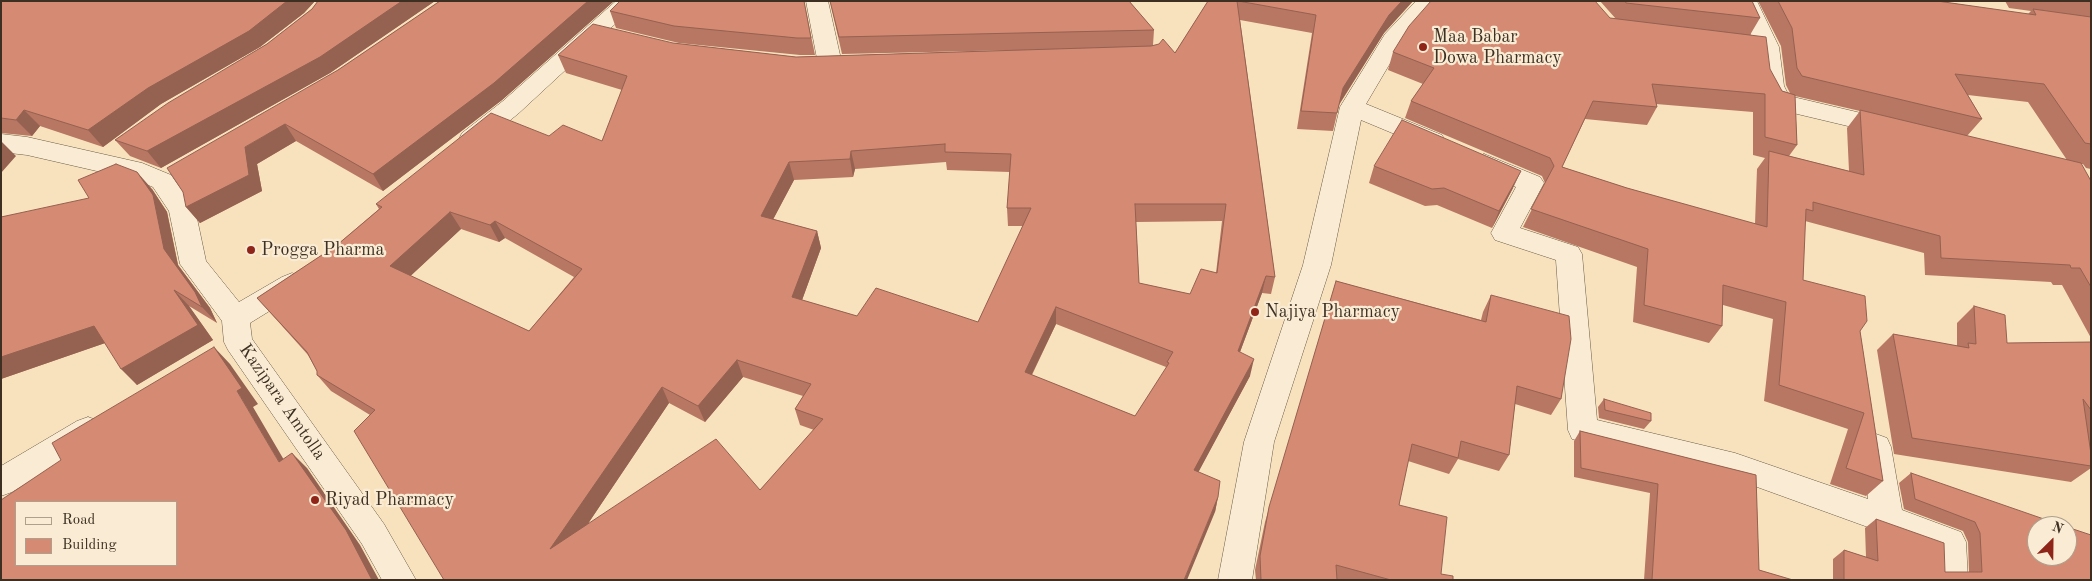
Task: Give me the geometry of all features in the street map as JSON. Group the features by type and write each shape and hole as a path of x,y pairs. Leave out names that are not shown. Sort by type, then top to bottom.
{"street":[{"path":"450,155 512,106 629,1"},
{"path":"816,1 830,64"},
{"path":"1235,580 1259,442 1317,265 1352,107 1393,39 1428,1"},
{"path":"1746,1 1758,46 1772,86 1780,102 1912,134"},
{"path":"596,32 624,39"},
{"path":"1352,107 1531,182 1504,233 1570,254 1582,430 1735,466 1950,542 1951,580"},
{"name":"Kazipara Amtolla","path":"1,143 27,146 171,177 182,209 192,264 373,534 400,580"},
{"path":"100,163 123,146"},
{"path":"212,357 237,330 316,270"},
{"path":"1,482 109,417"},
{"path":"1872,424 1887,519"}],"building":[{"path":"1,1 287,1 249,31 148,88 88,130 24,110 16,120 1,118"},
{"path":"318,1 402,1 320,57 147,151 115,140 168,103 267,44 312,9"},
{"path":"440,1 588,1 494,83 373,174 285,124 245,147 249,175 186,207 183,192 167,168 338,70"},
{"path":"620,1 804,1 811,38 674,26 610,11"},
{"path":"830,1 1129,1 1154,30 839,37"},
{"path":"1208,1 1237,1 1275,277 1266,276 1238,351 1254,359 1194,470 1220,481 1218,497 1184,580 444,580 354,431 375,410 317,375 317,371 307,352 257,298 337,245 382,207 376,204 491,113 549,136 563,125 602,141 627,76 558,55 593,24 673,43 796,57 1151,46 1159,44 1163,39 1175,53","holes":["945,144 945,152 1011,154 1007,208 1031,208 978,322 876,288 857,316 792,297 817,231 761,216 789,162 850,159 851,151","1135,204 1226,204 1217,273 1201,269 1190,294 1139,283","450,212 490,225 495,221 582,269 529,331 390,266","1056,307 1173,352 1167,362 1169,363 1135,416 1025,372","737,360 811,384 795,409 823,419 760,490 716,439 550,549 662,387 698,406"]},
{"path":"1238,1 1402,1 1389,15 1343,88 1337,113 1301,111 1316,15"},
{"path":"1431,1 1595,1 1610,18 1766,37 1770,69 1782,91 1795,95 1797,145 1765,137 1765,94 1652,84 1657,107 1593,101 1562,167 1627,188 1767,227 1769,151 1864,175 1860,110 2081,163 2091,181 2091,287 2080,268 2071,268 2070,265 1941,258 1940,236 1813,202 1813,211 1806,209 1803,280 1865,296 1867,321 1860,331 1883,481 1846,468 1864,413 1779,385 1786,302 1723,285 1722,326 1644,305 1648,249 1531,209 1554,166 1550,158 1411,101 1434,68 1393,52 1409,26"},
{"path":"1625,1 1752,1 1760,18 1626,3"},
{"path":"1778,1 1937,1 2036,15 2033,9 2091,17 2091,144 2085,143 2044,84 1955,74 1982,119 1802,76 1797,68 1792,28"},
{"path":"1402,120 1521,171 1499,211 1444,188 1432,189 1374,166"},
{"path":"116,164 137,172 153,195 164,249 195,292 202,307 174,290 198,325 121,369 94,326 1,357 1,217 89,198 78,180"},
{"path":"1336,281 1486,322 1491,295 1569,316 1571,339 1561,399 1517,386 1509,455 1461,441 1458,458 1412,444 1399,505 1447,517 1441,574 1453,576 1453,580 1391,580 1336,565 1337,580 1261,580 1260,556 1269,507"},
{"path":"1974,306 2005,315 2007,343 2091,342 2091,410 2083,399 2091,466 1912,438 1893,334 1969,348 1968,343 1976,344"},
{"path":"214,347 242,388 237,391 279,462 292,453 346,530 372,580 1,580 1,500 61,460 52,443"},
{"path":"1604,399 1651,413 1651,421 1605,410"},
{"path":"1580,431 1756,475 1759,570 1793,580 1652,580 1658,484 1581,468"},
{"path":"1911,473 2035,516 2027,516 2027,566 2077,566 2077,530 2091,535 2091,580 1844,580 1844,550 1878,561 1876,519 1944,543 1945,572 1982,572 1980,533 1975,522 1915,499"}],"place":[{"name":"Maa Babar Dowa Pharmacy","path":"1423,47"},
{"name":"Progga Pharma","path":"251,250"},
{"name":"Najiya Pharmacy","path":"1255,312"},
{"name":"Riyad Pharmacy","path":"315,500"}]}
